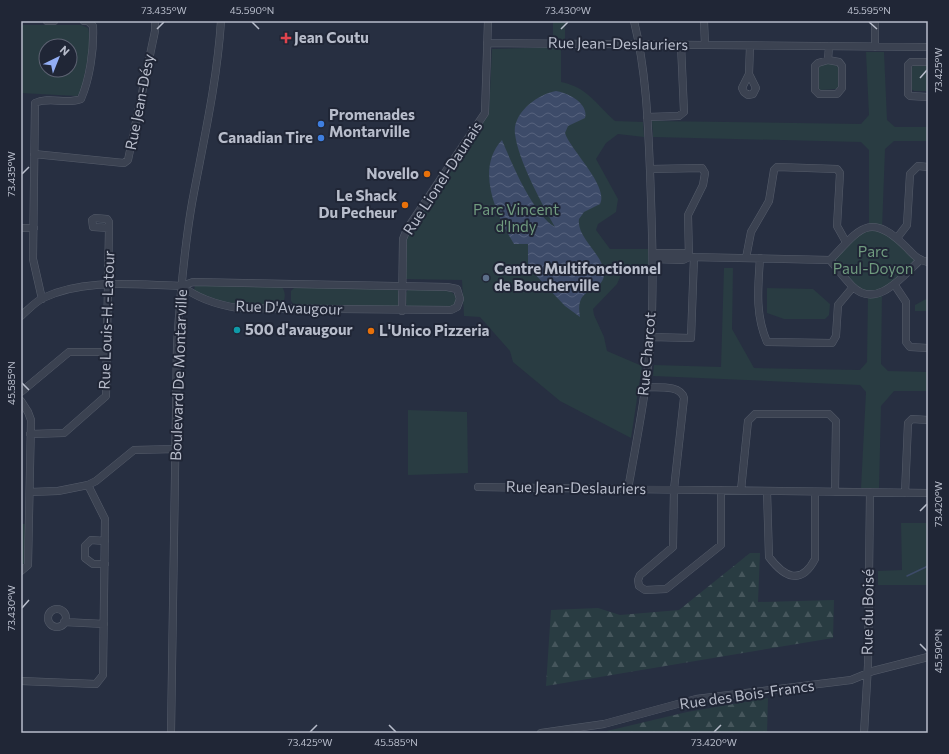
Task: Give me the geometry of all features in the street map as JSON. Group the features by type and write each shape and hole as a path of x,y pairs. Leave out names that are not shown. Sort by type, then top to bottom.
{"street":[{"path":"47,21 54,21"},
{"path":"42,299 33,259 35,103 41,100 75,101 81,99 94,40 93,26 88,21 84,21"},
{"name":"Rue Jean-Désy","path":"34,154 124,163 128,160 155,31 155,21"},
{"name":"Boulevard De Montarville","path":"171,733 177,345 182,286 192,205 213,89 221,21"},
{"name":"Rue Lionel-Daunais","path":"402,311 403,239 407,229 486,113 488,21"},
{"name":"Rue Charcot","path":"628,489 645,387 650,337 653,256 647,117 640,44 634,21"},
{"path":"704,21 705,45"},
{"path":"875,21 875,47"},
{"name":"Rue Jean-Deslauriers","path":"487,43 926,47 925,61 911,62 908,65 908,94 910,96 928,97"},
{"path":"647,117 679,116 684,112 681,45"},
{"path":"749,74 750,46"},
{"path":"828,60 829,46"},
{"path":"828,60 839,62 842,66 842,88 837,94 819,94 815,90 815,66 818,63 828,60"},
{"path":"897,238 907,225 910,174 918,166 928,167"},
{"path":"746,258 751,232 769,201 774,170 777,167 837,169 840,173 837,226 846,242"},
{"path":"650,169 702,168 705,173 703,185 688,215 691,257 691,338 650,337"},
{"path":"830,260 859,229 869,226 888,231 897,238 919,261 928,262"},
{"path":"21,228 34,228"},
{"name":"Rue Louis-H.-Latour","path":"30,434 64,433 106,396 109,228"},
{"path":"653,256 683,260 691,257 830,260 853,287 860,292 876,294 882,293 894,284 919,261"},
{"path":"760,258 758,306 760,326 767,342 832,343 836,336 838,305 853,287"},
{"name":"Rue D'Avaugour","path":"21,316 42,299 79,286 182,286 193,282 452,287 458,291 460,299 458,306 452,310 402,311 238,308 219,304 201,296 192,294 182,286"},
{"path":"894,284 906,302 906,342 910,347 928,348"},
{"path":"21,392 68,352 106,352"},
{"path":"645,387 677,389 683,394 674,489 673,547 640,575 638,580 639,586 645,590 666,589 721,544 721,490"},
{"path":"21,401 30,417 28,565 21,571"},
{"path":"741,490 748,421 755,414 830,414 836,421 835,492"},
{"path":"905,493 908,423 912,419 928,420"},
{"path":"30,492 58,491 88,485 96,481 134,450 176,449"},
{"path":"21,681 96,684 103,675 105,519 88,485"},
{"name":"Rue Jean-Deslauriers","path":"478,486 928,493"},
{"path":"768,491 769,557 784,573 791,576 800,576 810,569 815,559 815,492"},
{"name":"Rue du Boisé","path":"864,733 867,674 870,492"},
{"path":"105,541 91,540 85,546 84,558 93,564 105,564"},
{"path":"64,622 104,624"},
{"name":"Rue des Bois-Francs","path":"541,733 604,724 696,699 839,682 858,678 917,659 928,657"}],"green space":[{"path":"553,21 565,21 565,40 553,40"},
{"path":"21,25 81,25 88,28 91,42 81,92 77,96 21,93"},
{"name":"Parc Vincent d'Indy","path":"561,47 561,82 570,84 585,92 615,121 643,122 644,137 618,134 606,143 596,159 618,199 616,212 598,224 596,230 610,249 648,249 649,267 624,268 617,284 593,309 594,315 604,337 607,351 642,366 631,438 560,401 513,362 510,351 480,317 464,316 462,280 406,279 407,240 410,230 489,114 492,49"},
{"name":"Parc Paul-Doyon","path":"866,52 884,52 887,120 895,127 928,127 928,141 894,141 885,149 882,229 919,261 882,293 881,364 888,371 928,372 928,391 894,391 881,406 879,488 861,488 866,392 860,385 653,376 654,365 721,367 724,268 733,268 732,329 754,368 860,370 867,362 868,294 860,292 830,260 869,226 869,150 861,142 653,137 652,121 861,124 869,115"},
{"path":"822,64 834,64 838,67 839,86 837,89 818,89 818,67"},
{"path":"915,65 928,66 928,91 914,91 910,88 911,68"},
{"path":"195,285 282,287 285,296 280,306 241,305 218,300 194,291"},
{"path":"295,287 398,289 399,305 295,306 291,301 291,291"},
{"path":"767,288 813,289 830,304 829,315 825,319 784,319 767,313"},
{"path":"409,289 448,289 455,295 456,301 452,307 408,307 405,298"},
{"path":"928,298 928,311 915,311 915,305"},
{"path":"408,410 467,412 468,473 408,475"},
{"path":"901,523 928,523 928,585 878,585 878,571 902,570"},
{"path":"21,524 26,524 24,563 21,566"},
{"path":"750,553 760,553 758,602 834,600 833,638 546,686 551,610 598,608 620,615 679,610"},
{"path":"768,698 767,733 607,733 607,731 687,712"}],"water":[{"path":"556,91 567,94 577,100 584,108 585,118 568,126 565,133 594,178 599,188 601,197 600,204 584,212 579,219 579,226 582,233 600,260 604,275 599,285 584,295 581,300 579,307 580,317 565,306 528,267 528,244 514,244 495,206 489,178 490,164 494,152 502,140 517,175 531,200 547,221 555,227 537,194 526,169 517,145 515,126 522,112 534,100"}],"waterway":[{"path":"907,576 928,566"}],"place":[{"name":"Jean Coutu","path":"286,38"},
{"name":"Promenades Montarville","path":"321,124"},
{"name":"Canadian Tire","path":"321,138"},
{"name":"Novello","path":"427,174"},
{"name":"Le Shack Du Pecheur","path":"405,205"},
{"name":"Centre Multifonctionnel de Boucherville","path":"486,278"},
{"name":"500 d'avaugour","path":"237,330"},
{"name":"L'Unico Pizzeria","path":"371,331"}]}
